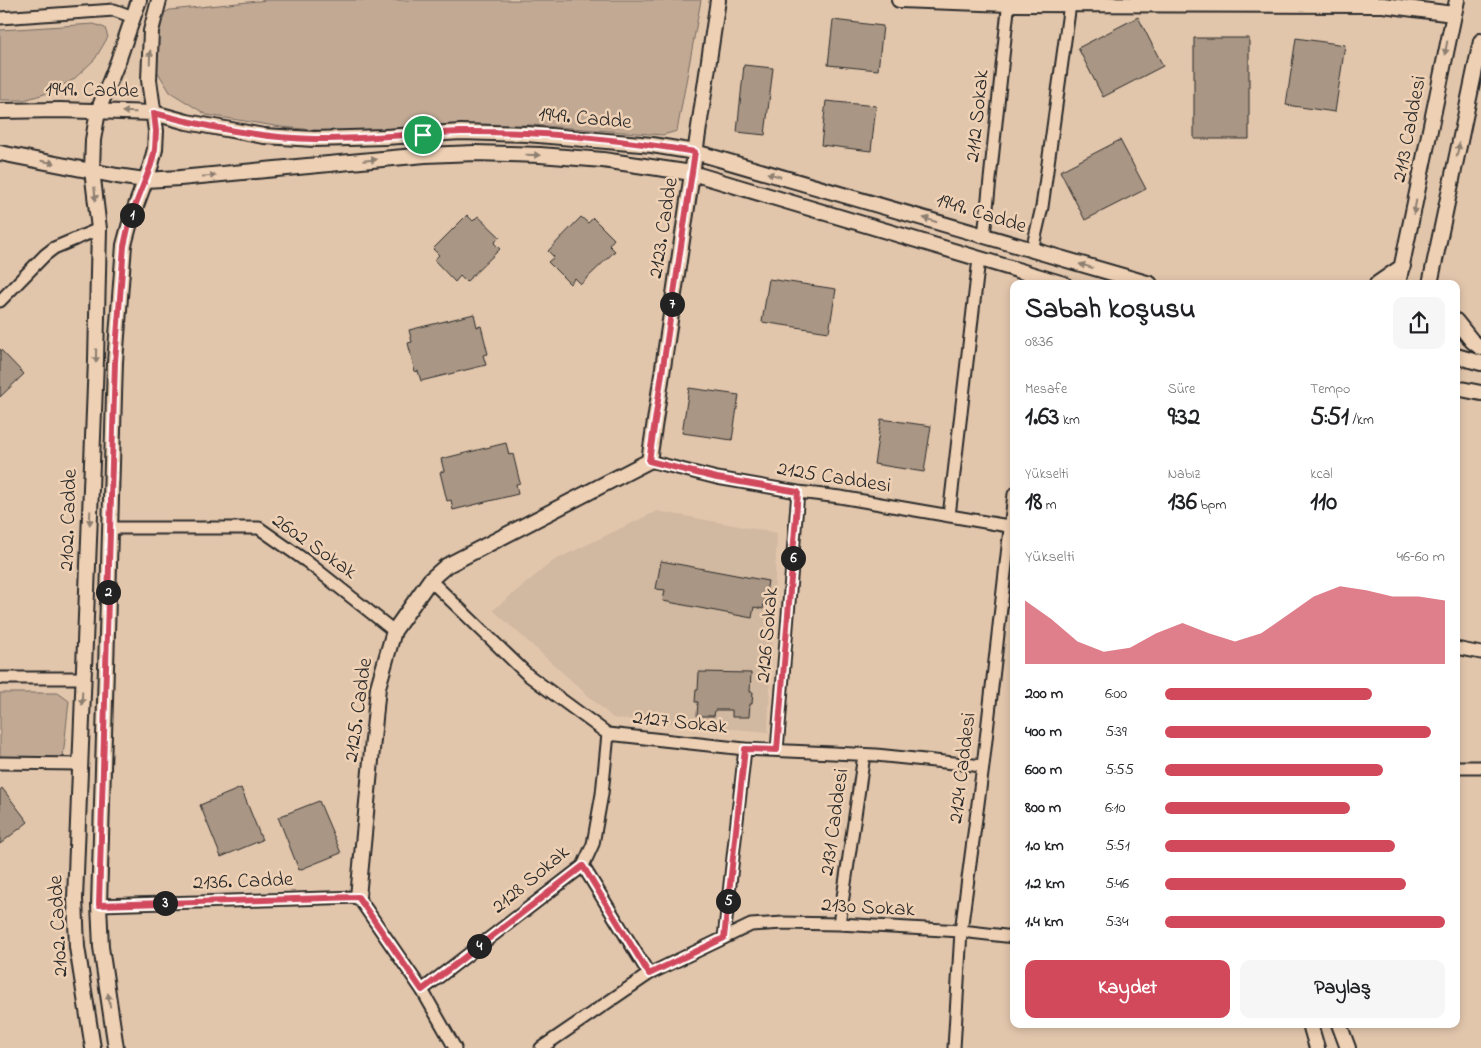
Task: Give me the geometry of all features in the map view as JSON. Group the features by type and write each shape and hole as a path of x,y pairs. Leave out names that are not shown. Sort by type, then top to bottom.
{"street":[{"name":"2102. Cadde","path":"94,1048 77,947 75,899 96,360 98,229 92,170 93,140 98,111 138,0"},
{"name":"2102. Cadde","path":"116,1048 101,947 99,905 115,362 124,246 130,219 151,165 155,149 156,131 150,80 151,31 159,0"},
{"name":"2123. Cadde","path":"649,461 718,0"},
{"path":"899,0 1070,4 1384,5 1453,14"},
{"name":"2113 Caddesi","path":"1399,280 1457,0"},
{"name":"2112 Sokak","path":"984,236 1009,2"},
{"path":"1032,250 1042,207 1070,4"},
{"path":"0,18 114,10 133,17"},
{"path":"1431,277 1481,41"},
{"name":"1949. Cadde","path":"0,111 60,110 154,113 187,122 272,136 314,139 385,138 461,132 527,134 652,145 695,152 1136,280"},
{"name":"1949. Cadde","path":"0,154 145,180 425,155 475,153 540,155 603,160 692,173 979,259 1039,280"},
{"path":"0,301 54,248 98,229"},
{"path":"949,516 979,259"},
{"path":"1382,280 1403,266"},
{"path":"1460,326 1472,341 1481,348"},
{"path":"1460,357 1481,363"},
{"path":"1460,389 1481,394"},
{"path":"1460,397 1481,394"},
{"name":"2125 Caddesi","path":"649,461 717,478 1010,527"},
{"name":"2125. Cadde","path":"358,897 378,687 394,631 430,580 446,566 649,461"},
{"name":"2126 Sokak","path":"777,750 798,492"},
{"name":"2602 Sokak","path":"110,528 259,528 306,561 394,631"},
{"name":"2124 Caddesi","path":"954,1048 961,931 1010,543"},
{"name":"2127 Sokak","path":"430,580 528,675 608,734 745,749 864,755 983,766"},
{"path":"1460,649 1481,653"},
{"path":"0,678 83,678"},
{"name":"2128 Sokak","path":"422,990 583,866 593,844 602,794 608,734"},
{"path":"724,938 745,749"},
{"name":"2131 Caddesi","path":"839,924 864,755"},
{"path":"0,763 79,764"},
{"path":"1460,767 1481,767"},
{"path":"583,866 649,974"},
{"path":"358,897 422,990 455,1048"},
{"name":"2136. Cadde","path":"99,905 358,897"},
{"name":"2130 Sokak","path":"541,1048 649,974 751,925 783,923 839,924 961,931 1010,937"},
{"path":"1311,1028 1318,1048"},
{"path":"1340,1028 1348,1048"}],"shaded area":[{"path":"268,0 701,0 677,131 663,135 532,125 339,132 281,127 207,115 170,92 157,71 153,37 157,16 170,10"},
{"path":"94,24 105,28 108,37 95,59 73,80 48,93 24,100 0,100 0,30"},
{"path":"657,511 777,533 768,732 613,718 493,610 553,561"},
{"path":"0,693 58,693 69,701 63,757 54,763 0,761"}],"building":[{"path":"1138,17 1163,66 1103,97 1078,48"},
{"path":"833,20 883,26 878,70 828,65"},
{"path":"1194,38 1249,38 1249,139 1194,139"},
{"path":"1296,38 1345,45 1335,112 1286,105"},
{"path":"744,65 773,68 765,135 737,132"},
{"path":"826,101 876,106 871,151 821,145"},
{"path":"1120,140 1146,189 1085,220 1060,171"},
{"path":"467,215 473,221 478,216 500,237 494,243 500,249 466,282 460,276 455,282 434,260 439,255 433,249"},
{"path":"581,217 588,223 593,218 614,239 609,245 615,251 581,284 575,278 570,284 548,262 554,257 548,251"},
{"path":"769,279 836,289 829,332 762,322"},
{"path":"474,314 477,327 481,326 488,354 483,355 486,365 421,381 418,371 415,372 408,343 412,342 409,330"},
{"path":"0,349 24,374 0,397"},
{"path":"689,388 739,395 732,440 682,433"},
{"path":"881,419 931,426 924,472 874,464"},
{"path":"506,443 509,455 513,454 520,483 516,484 518,494 453,510 451,500 447,501 440,472 444,471 441,459"},
{"path":"661,561 768,581 763,609 754,607 752,618 663,601 665,590 656,589"},
{"path":"699,672 751,673 750,692 753,692 749,717 732,717 732,710 715,710 714,716 697,716 698,702 695,702"},
{"path":"2,788 28,822 0,844 0,790"},
{"path":"241,788 262,840 221,857 200,805"},
{"path":"319,801 341,853 299,870 278,817"}],"route":[{"path":"154,113 187,122 264,136 314,139 385,138 423,135 461,132 527,134 652,145 695,152 649,461 717,478 798,492 777,750 745,749 724,938 649,974 583,866 422,990 358,897 99,905 115,362 124,246 130,219 151,165 155,149 154,113"}]}
